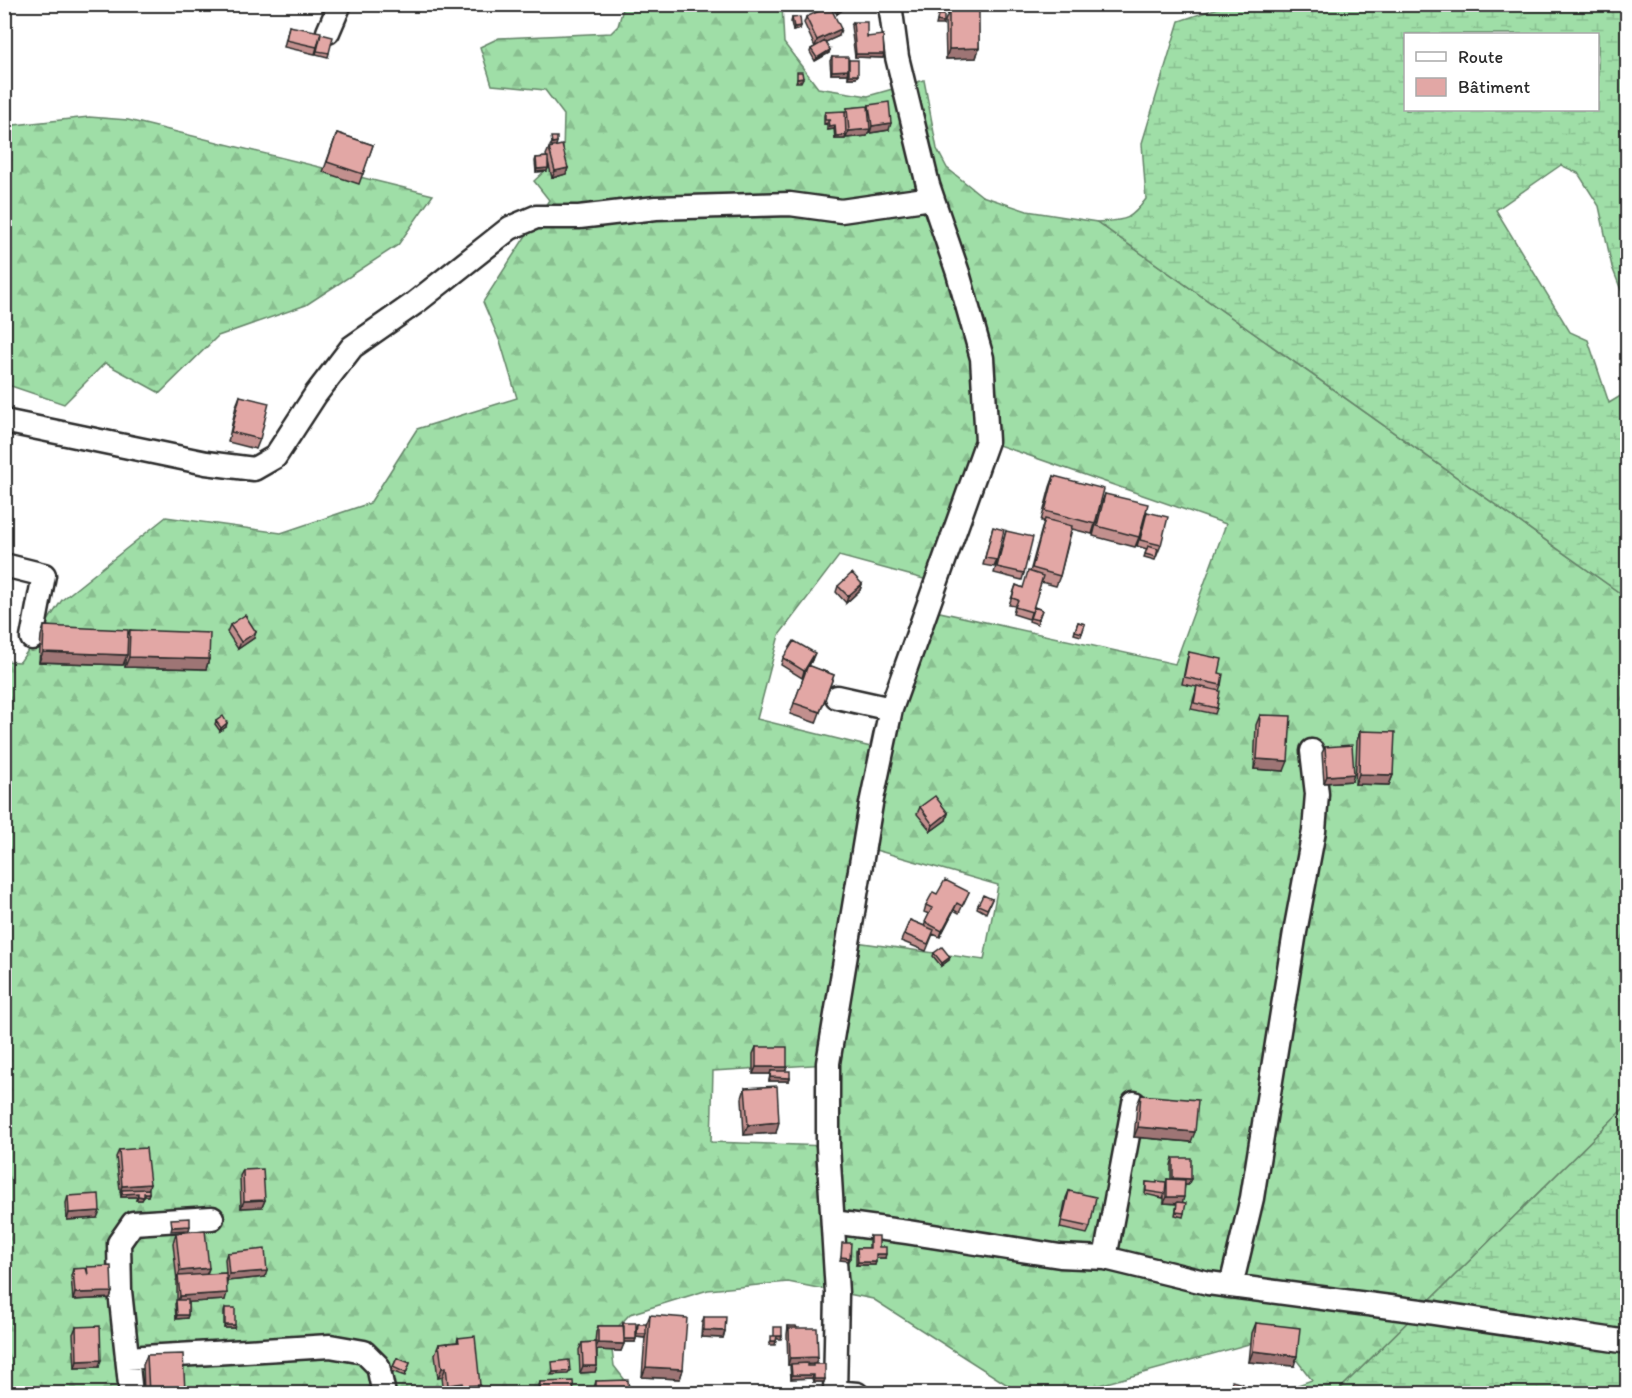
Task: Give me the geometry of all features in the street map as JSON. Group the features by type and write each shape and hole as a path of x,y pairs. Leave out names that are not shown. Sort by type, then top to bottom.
{"street":[{"path":"328,32 340,4"},
{"path":"843,1393 828,1146 828,1063 871,804 891,709 987,441 982,358 958,273 933,198 897,57 890,4"},
{"path":"4,421 206,463 254,469 275,457 316,394 352,347 415,303 510,228 536,217 579,217 656,208 790,204 842,211 933,198"},
{"path":"4,565 44,575 32,638"},
{"path":"837,697 891,709"},
{"path":"1231,1286 1252,1198 1295,932 1314,831 1317,794 1312,751"},
{"path":"1105,1258 1134,1103"},
{"path":"131,1394 120,1291 119,1244 133,1223 212,1218"},
{"path":"833,1222 1060,1256 1105,1258 1208,1283 1428,1312 1628,1342"},
{"path":"127,1358 330,1346 364,1352 378,1366 384,1394"}],"green space":[{"path":"1230,4 1627,5 1627,305 1612,267 1599,206 1578,173 1561,165 1496,210 1570,332 1588,340 1609,403 1627,392 1627,598 1097,222 1126,218 1135,212 1146,199 1142,143 1179,21"},
{"path":"624,5 782,5 784,43 818,88 868,96 924,80 937,149 947,168 982,196 1027,211 1097,222 1627,598 1627,1105 1336,1393 1276,1393 1312,1380 1278,1336 1070,1393 1020,1393 873,1299 788,1282 708,1290 630,1314 610,1335 614,1366 635,1393 5,1394 5,661 20,662 62,600 166,517 281,533 370,503 417,429 517,398 501,344 483,302 549,200 534,181 563,154 564,115 545,90 492,85 480,47 499,38 611,33 618,26","holes":["987,441 1226,524 1175,664 926,609 883,750 757,719 779,635 839,556 935,582","865,847 998,885 984,960 849,941","828,1064 828,1146 711,1142 713,1071"]},
{"path":"89,117 128,120 433,195 398,245 306,305 218,336 160,393 105,363 64,404 5,384 5,126"},
{"path":"1627,1105 1627,1393 1336,1393"}],"building":[{"path":"834,4 846,4 838,10"},
{"path":"964,4 978,4 977,11 964,11"},
{"path":"830,6 841,29 817,40 806,17"},
{"path":"949,11 979,11 979,48 949,49"},
{"path":"938,15 944,15 944,22 937,21"},
{"path":"800,17 801,26 794,27 792,18"},
{"path":"853,22 867,22 867,37 883,35 884,54 856,54"},
{"path":"289,26 321,32 317,47 286,40"},
{"path":"321,34 333,37 329,53 317,51"},
{"path":"825,41 830,50 817,58 811,49"},
{"path":"832,57 848,57 848,70 832,71"},
{"path":"849,60 858,60 858,75 849,75"},
{"path":"797,72 802,72 803,78 797,79"},
{"path":"889,102 891,123 872,126 869,105"},
{"path":"868,106 870,129 849,131 847,108"},
{"path":"845,111 846,135 836,136 835,125 829,126 828,121 831,120 825,120 825,112"},
{"path":"337,133 373,145 363,174 327,162"},
{"path":"551,137 557,137 557,142 552,143"},
{"path":"562,145 568,168 555,171 549,148"},
{"path":"548,157 548,168 537,169 536,158"},
{"path":"240,396 269,403 260,439 231,432"},
{"path":"1054,476 1104,489 1095,524 1045,511"},
{"path":"1105,494 1148,504 1139,537 1097,526"},
{"path":"1147,512 1168,517 1161,545 1140,540"},
{"path":"1045,519 1072,526 1060,576 1032,568"},
{"path":"993,527 1004,530 997,560 985,558"},
{"path":"1006,531 1033,537 1024,573 997,567"},
{"path":"1148,546 1158,549 1156,557 1145,554"},
{"path":"1028,571 1043,576 1032,612 1015,607 1018,600 1012,598 1016,585 1023,588"},
{"path":"852,573 862,584 848,596 838,586"},
{"path":"1034,607 1042,610 1038,620 1030,618"},
{"path":"245,615 256,632 241,642 230,625"},
{"path":"1078,622 1085,624 1082,633 1075,631"},
{"path":"44,626 128,630 127,655 43,652"},
{"path":"130,630 210,633 209,659 129,657"},
{"path":"794,641 815,653 804,671 783,658"},
{"path":"1189,652 1222,659 1219,673 1223,674 1221,685 1184,677"},
{"path":"808,665 834,675 820,712 794,703"},
{"path":"1197,686 1220,691 1217,708 1194,703"},
{"path":"1260,715 1291,716 1288,761 1257,759"},
{"path":"223,716 227,723 221,728 216,721"},
{"path":"1360,731 1395,732 1393,775 1359,774"},
{"path":"1352,745 1354,774 1327,776 1325,747"},
{"path":"935,796 948,813 933,825 920,807"},
{"path":"945,880 969,892 962,906 957,903 942,931 925,922 932,908 926,905 933,892 937,894"},
{"path":"983,895 992,899 987,909 978,905"},
{"path":"910,920 934,930 928,944 904,934"},
{"path":"942,947 950,957 942,963 934,953"},
{"path":"756,1047 787,1047 787,1067 756,1067"},
{"path":"771,1071 790,1071 790,1078 770,1077"},
{"path":"777,1086 779,1122 748,1125 745,1088"},
{"path":"1141,1095 1198,1100 1195,1132 1138,1127"},
{"path":"146,1148 150,1184 122,1186 119,1150"},
{"path":"1173,1158 1191,1158 1191,1179 1173,1178"},
{"path":"263,1169 265,1200 244,1201 243,1170"},
{"path":"1167,1179 1185,1180 1184,1197 1167,1197"},
{"path":"1157,1181 1166,1182 1165,1194 1146,1191 1146,1182 1157,1183"},
{"path":"149,1189 149,1193 144,1193 144,1197 138,1196 138,1193 122,1194 122,1190"},
{"path":"1069,1191 1096,1197 1090,1227 1062,1221"},
{"path":"99,1194 100,1211 69,1213 68,1196"},
{"path":"1177,1202 1186,1203 1184,1213 1176,1212"},
{"path":"190,1218 190,1226 172,1227 171,1219"},
{"path":"205,1230 209,1268 180,1271 176,1233"},
{"path":"870,1236 879,1236 879,1247 886,1247 886,1254 876,1254 876,1262 858,1262 857,1248 870,1248"},
{"path":"842,1243 851,1243 850,1258 841,1257"},
{"path":"265,1249 267,1271 229,1274 227,1253"},
{"path":"111,1266 112,1292 75,1293 73,1269 86,1268 88,1275 87,1267"},
{"path":"226,1273 227,1293 180,1296 178,1276"},
{"path":"176,1300 188,1300 188,1315 177,1315"},
{"path":"225,1308 235,1308 235,1325 225,1325"},
{"path":"650,1315 687,1318 683,1369 646,1367"},
{"path":"704,1317 726,1317 725,1331 704,1330"},
{"path":"623,1323 636,1323 636,1339 624,1339"},
{"path":"1256,1323 1300,1328 1297,1356 1253,1351"},
{"path":"638,1324 646,1324 646,1334 637,1334"},
{"path":"100,1326 101,1360 77,1361 76,1327"},
{"path":"598,1326 624,1326 624,1344 598,1343"},
{"path":"774,1327 782,1327 782,1336 774,1336"},
{"path":"789,1328 817,1328 818,1357 790,1358"},
{"path":"475,1336 480,1385 463,1386 463,1383 448,1385 446,1367 442,1368 439,1344 459,1342 458,1338"},
{"path":"771,1336 777,1336 776,1341 771,1341"},
{"path":"596,1342 597,1366 583,1366 582,1343"},
{"path":"183,1354 185,1391 149,1393 147,1355"},
{"path":"397,1358 410,1363 406,1373 393,1367"},
{"path":"569,1360 570,1371 553,1372 552,1362"},
{"path":"807,1363 807,1366 825,1364 825,1379 814,1379 814,1375 792,1375 791,1364"},
{"path":"628,1380 629,1394 596,1394 596,1381"},
{"path":"573,1381 574,1394 540,1394 540,1382"},
{"path":"1232,1381 1243,1384 1240,1394 1229,1394"},
{"path":"789,1388 819,1389 819,1394 788,1394"}]}
